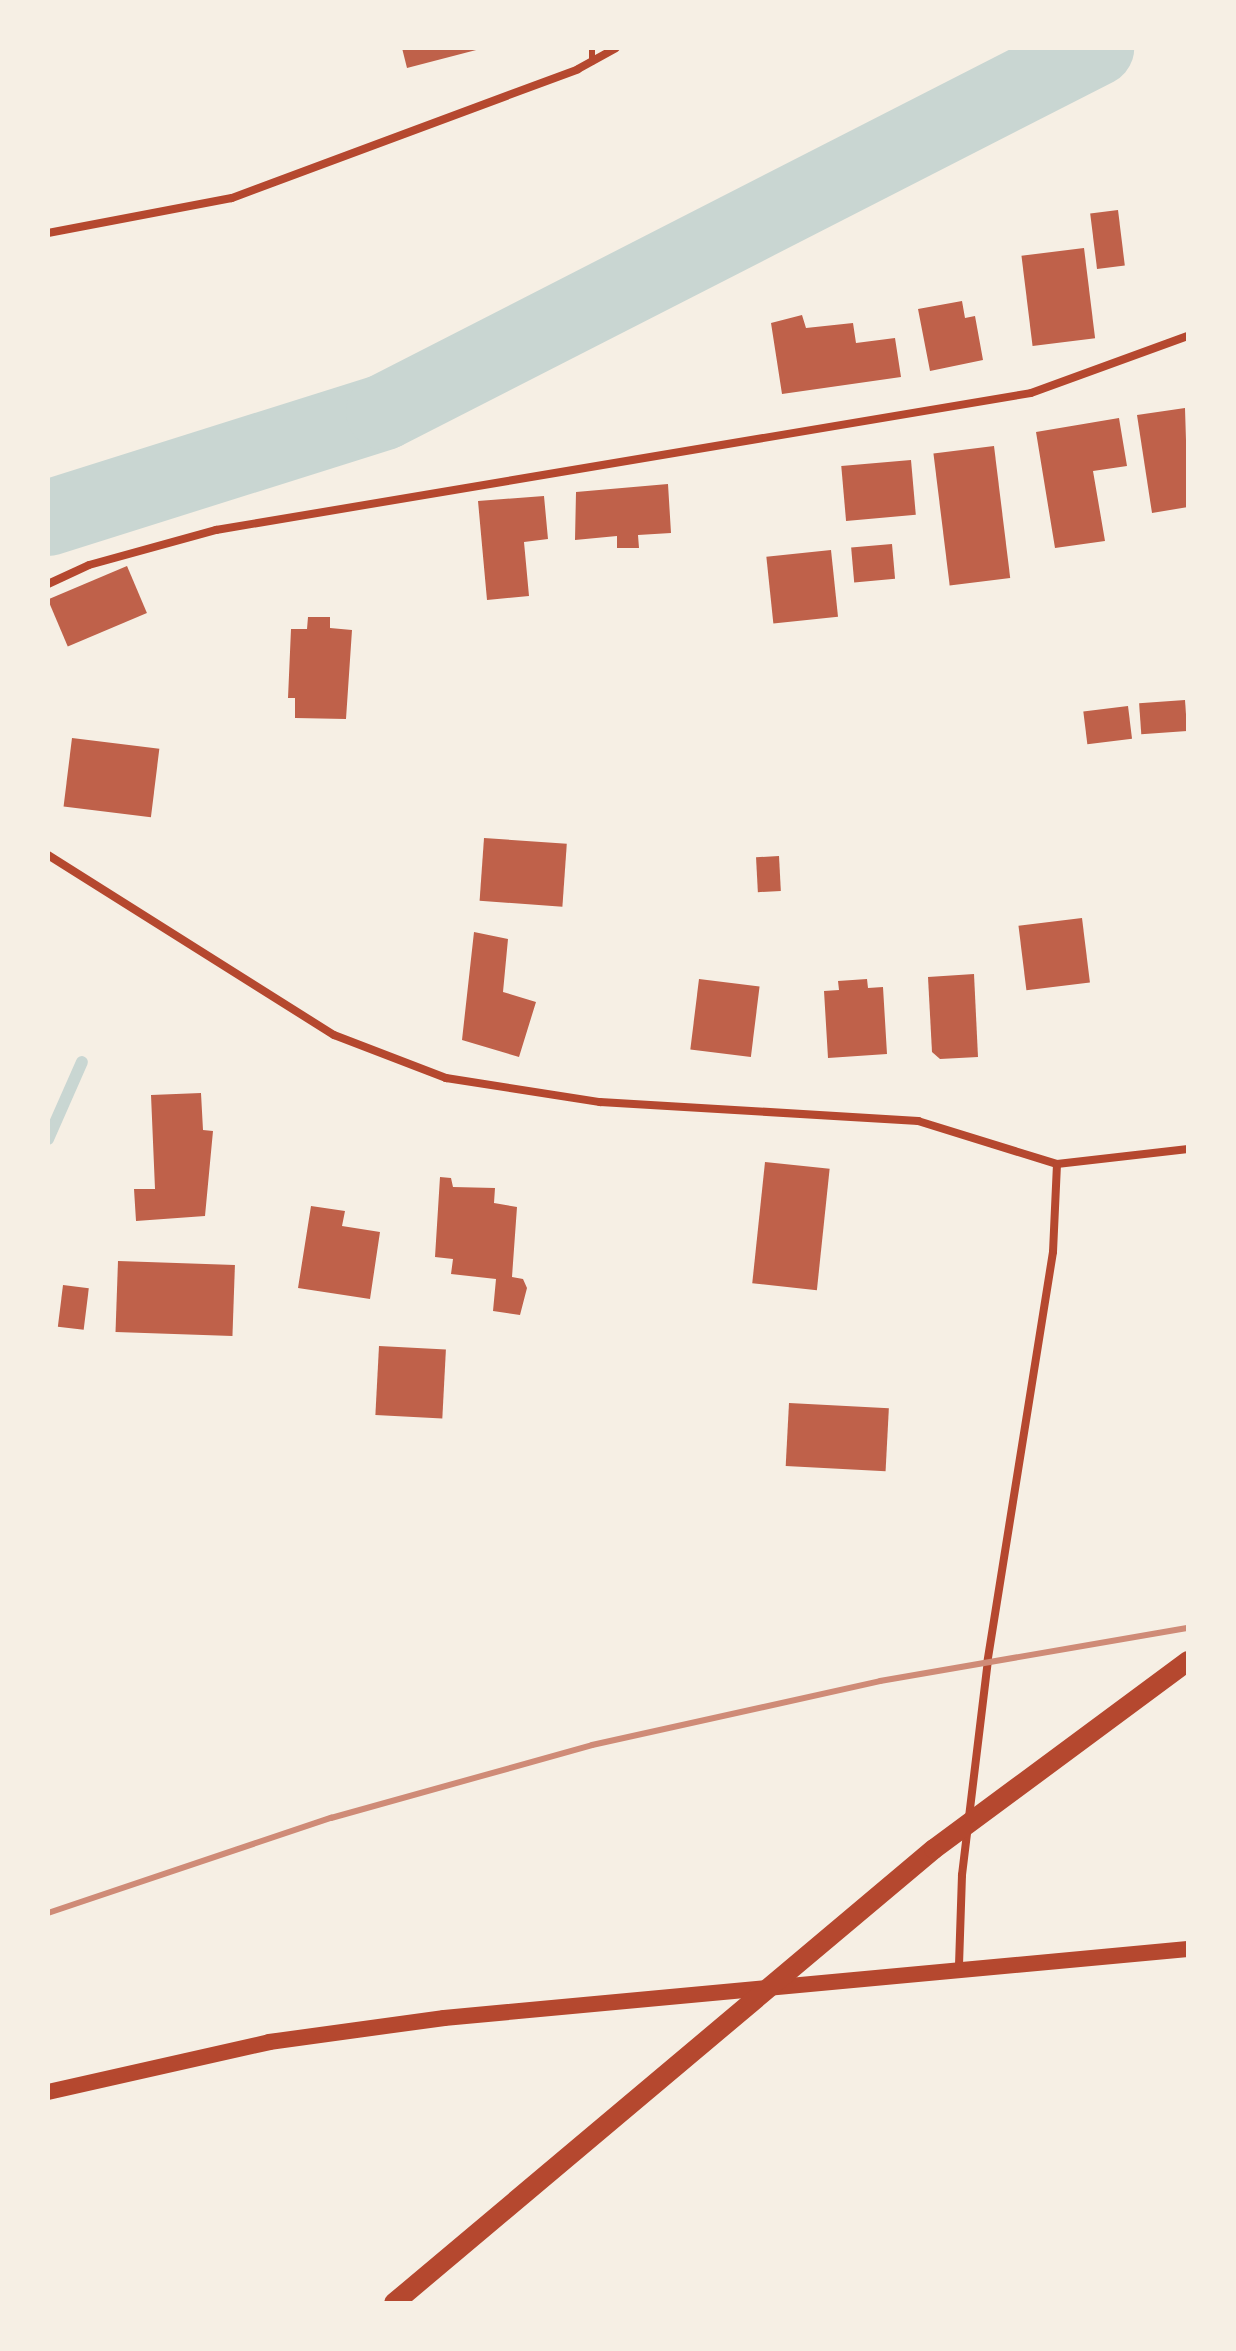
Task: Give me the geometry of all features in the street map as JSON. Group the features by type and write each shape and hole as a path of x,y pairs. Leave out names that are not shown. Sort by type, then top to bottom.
{"main road":[{"path":"394,2303 523,2191 934,1849 1188,1661"},
{"path":"48,2092 269,2042 430,2020 959,1967 1188,1949"}],"street":[{"path":"48,233 232,198 592,62 616,48"},
{"path":"48,584 89,565 216,530 1031,393 1188,336"},
{"path":"48,855 334,1035 446,1078 600,1102 918,1121 1057,1164 1188,1149"},
{"path":"959,1967 988,1660 1053,1252 1057,1164"}],"lane":[{"path":"592,48 592,62"}],"building":[{"path":"402,48 480,48 480,49 407,68"},
{"path":"1118,210 1125,266 1097,269 1090,213"},
{"path":"1084,248 1095,338 1033,346 1021,256"},
{"path":"962,301 965,318 975,316 983,360 930,371 918,309"},
{"path":"802,315 806,328 853,323 856,343 895,338 901,377 782,394 771,323"},
{"path":"1185,408 1188,507 1152,513 1137,415"},
{"path":"1119,418 1127,466 1093,471 1105,541 1055,548 1036,432"},
{"path":"994,446 1010,578 950,585 933,453"},
{"path":"911,460 916,515 846,521 841,466"},
{"path":"668,484 671,533 638,535 639,548 617,548 617,536 575,540 576,492"},
{"path":"544,496 548,539 524,542 529,596 487,600 478,501"},
{"path":"892,544 895,579 854,582 851,548"},
{"path":"831,550 838,617 773,623 766,557"},
{"path":"127,566 147,613 68,647 48,600"},
{"path":"308,617 330,617 330,628 352,630 346,719 295,718 295,698 288,698 291,629 307,629"},
{"path":"1185,700 1187,731 1141,734 1139,703"},
{"path":"1128,706 1132,739 1087,744 1083,711"},
{"path":"72,738 159,749 151,817 64,806"},
{"path":"484,838 567,844 562,907 480,901"},
{"path":"779,856 781,891 758,892 756,857"},
{"path":"1082,918 1090,983 1026,990 1018,926"},
{"path":"474,932 508,939 503,992 536,1002 519,1057 462,1040"},
{"path":"974,974 978,1057 940,1059 932,1052 928,977"},
{"path":"699,979 760,986 751,1057 690,1049"},
{"path":"867,979 868,988 883,987 887,1054 828,1058 824,991 839,990 838,981"},
{"path":"201,1093 203,1130 213,1131 205,1216 136,1221 134,1189 155,1189 151,1095"},
{"path":"765,1162 830,1169 817,1290 752,1283"},
{"path":"440,1177 451,1178 453,1187 495,1188 494,1203 517,1207 512,1277 523,1279 527,1288 520,1315 493,1311 496,1279 451,1274 453,1259 435,1257"},
{"path":"311,1206 345,1211 342,1226 380,1232 370,1299 298,1288"},
{"path":"118,1261 235,1265 232,1336 116,1332"},
{"path":"63,1285 89,1288 84,1330 58,1327"},
{"path":"379,1346 446,1350 442,1418 375,1415"},
{"path":"789,1403 889,1408 886,1471 786,1466"}],"waterway":[{"path":"48,518 384,412 1096,48"},
{"path":"48,1139 82,1062"}],"railway":[{"path":"48,1913 331,1818 592,1745 880,1681 1188,1628"}]}
